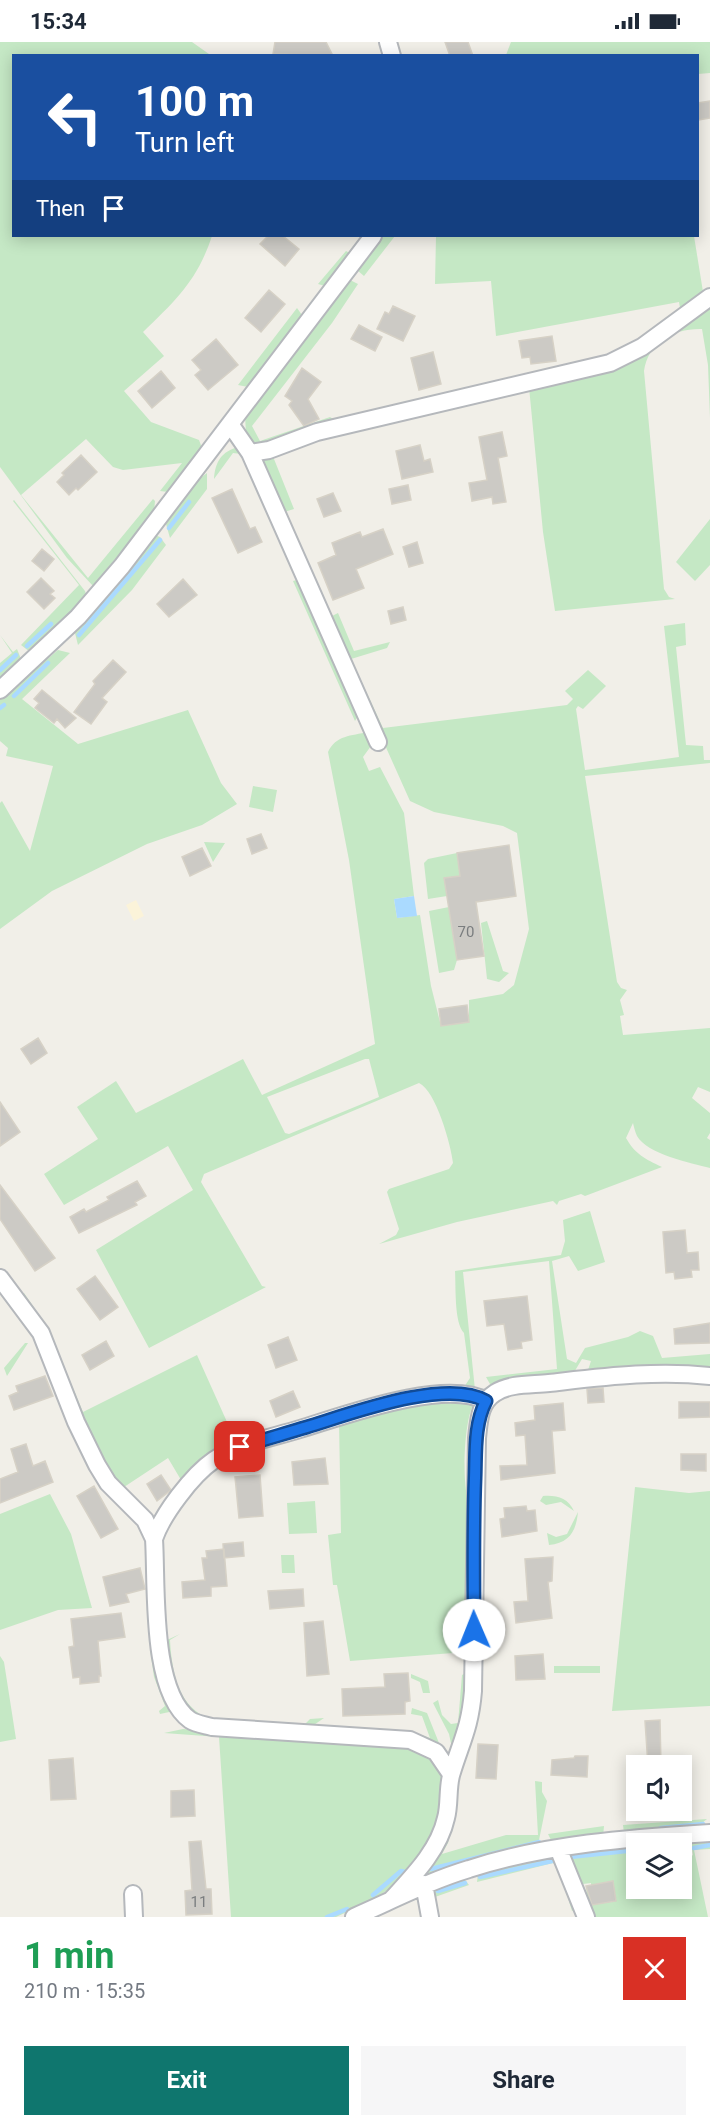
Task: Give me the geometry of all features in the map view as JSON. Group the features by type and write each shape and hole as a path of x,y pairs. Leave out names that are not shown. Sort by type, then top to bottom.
{"street":[{"path":"0,690 88,606 372,237"},
{"path":"250,453 269,450 318,432 610,363 642,346 710,297"},
{"path":"230,424 250,453 378,742"},
{"path":"0,1278 41,1333 76,1422 97,1465 108,1483 145,1520 154,1539 165,1676 176,1705 192,1721 239,1729 410,1740 436,1752 451,1774"},
{"path":"392,1899 415,1873 441,1836 450,1795 451,1774 468,1731 472,1711 476,1453 480,1412 486,1401 495,1393 513,1387 604,1376 658,1372 710,1376"},
{"path":"154,1539 158,1526 195,1478 213,1461 240,1447 349,1412 393,1402 458,1394 469,1394 486,1401"},
{"path":"354,1917 424,1884 509,1857 558,1848 710,1833"},
{"path":"558,1848 585,1917"},
{"path":"424,1884 430,1917"},
{"path":"133,1894 134,1917"}],"green space":[{"path":"0,42 192,42 209,54 12,54 12,237 212,237 192,278 143,332 164,356 124,391 151,422 199,440 202,448 168,492 160,491 182,463 123,470 113,467 86,439 21,495 88,578 153,499 155,501 154,512 93,586 67,558 0,467"},
{"path":"511,42 710,42 710,73 699,74 699,54 506,54"},
{"path":"381,237 394,237 364,276 357,270"},
{"path":"436,237 694,237 704,298 681,314 679,302 496,336 491,281 435,284"},
{"path":"346,251 350,253 325,286 318,284"},
{"path":"350,280 358,284 332,323 252,426 260,441 330,417 336,421 255,447 246,433 245,416"},
{"path":"710,304 710,418 708,365 702,329 682,331 664,339 651,352 644,371 664,589 669,597 675,599 555,611 543,532 529,387 560,380"},
{"path":"297,308 302,315 248,387 238,385"},
{"path":"235,448 240,449 358,716 355,721 293,581 297,580 241,454 233,453 214,479 219,460"},
{"path":"272,454 294,509 281,513 256,458"},
{"path":"207,473 207,489 170,538 166,524 198,480"},
{"path":"14,500 86,594 58,626 30,652 21,645 79,585"},
{"path":"710,519 710,565 695,581 676,562"},
{"path":"155,535 160,537 166,545 132,590 78,645 75,633 77,628"},
{"path":"338,613 354,651 390,642 387,648 351,659 383,728 567,705 573,699 565,691 588,670 606,686 583,709 578,706 576,709 585,770 679,757 664,626 685,623 686,645 676,647 686,745 703,746 704,760 710,760 710,763 585,776 617,982 621,988 627,990 620,1000 624,1015 620,1016 623,1035 710,1028 710,1092 698,1087 692,1098 710,1113 710,1133 707,1138 710,1140 710,1168 670,1157 650,1148 637,1136 633,1123 626,1138 629,1144 641,1156 662,1167 585,1196 581,1194 559,1201 557,1205 553,1201 457,1222 379,1244 396,1235 399,1229 387,1192 389,1189 449,1169 453,1163 437,1107 419,1083 204,1174 201,1182 262,1286 266,1287 149,1348 96,1250 193,1190 168,1146 64,1205 44,1174 98,1139 77,1107 116,1081 136,1113 243,1059 262,1095 375,1044 349,860 328,752 331,746 345,737 368,732 371,746 363,757 369,771 380,767 404,813 414,896 394,899 397,918 420,915 431,986 441,1026 469,1022 469,1000 503,994 514,985 529,929 517,833 503,826 434,812 410,801 328,618","holes":["369,1059 379,1097 289,1134 285,1133 267,1097"]},
{"path":"0,635 13,652 17,649 21,659 0,681 0,663 12,653"},
{"path":"58,650 70,653 22,699 78,744 188,710 221,783 237,804 202,825 147,844 52,891 0,929 0,803 2,801 30,851 53,766 6,756 8,748 0,741 0,700"},
{"path":"253,786 277,790 273,812 249,807"},
{"path":"204,842 225,843 213,862"},
{"path":"457,853 460,876 444,878 447,896 428,899 424,863 428,859"},
{"path":"449,907 457,960 454,970 439,973 429,911"},
{"path":"487,921 503,971 509,973 499,982 487,979 481,923"},
{"path":"590,1211 605,1262 578,1271 569,1256 552,1261 567,1359 576,1363 585,1348 628,1337 640,1331 653,1336 662,1358 710,1354 710,1368 587,1373 591,1361 582,1359 573,1374 494,1386 486,1377 557,1369 549,1261 463,1272 475,1390 283,1431 184,1485 168,1458 121,1489 112,1478 20,1297 24,1293 48,1328 83,1412 197,1355 236,1442 362,1400 464,1387 470,1378 464,1333 457,1313 455,1271 561,1255 565,1241 563,1220"},
{"path":"25,1343 28,1343 7,1376 4,1368"},
{"path":"465,1398 473,1405 466,1438 465,1466 468,1500 469,1703 452,1748 449,1734 433,1703 438,1700 442,1715 451,1724 458,1723 462,1675 467,1672 466,1652 350,1661 337,1585 333,1585 328,1535 341,1533 339,1421 353,1413"},
{"path":"635,1487 689,1493 710,1491 710,1706 612,1711"},
{"path":"50,1494 71,1534 92,1608 58,1610 0,1630 0,1514"},
{"path":"543,1496 562,1498 574,1511 561,1502 546,1505 540,1501"},
{"path":"315,1501 317,1533 289,1534 287,1503"},
{"path":"578,1512 570,1535 562,1542 549,1545 547,1533 556,1537 567,1534"},
{"path":"281,1555 294,1555 295,1573 282,1573"},
{"path":"180,1634 170,1640 174,1671 182,1694 193,1709 208,1718 227,1724 300,1729 310,1719 324,1718 308,1729 300,1731 235,1726 218,1723 203,1718 191,1709 181,1698 172,1677 167,1640"},
{"path":"150,1649 154,1650 174,1711 160,1714 159,1711 165,1706 154,1677"},
{"path":"0,1656 4,1662 16,1739 0,1742"},
{"path":"554,1666 600,1666 600,1673 554,1673"},
{"path":"411,1674 428,1681 430,1693 423,1693 420,1682 411,1678"},
{"path":"412,1708 427,1713 441,1748 344,1729 413,1732 430,1738 422,1716 411,1714"},
{"path":"183,1729 393,1742 433,1755 446,1778 436,1835 397,1884 369,1902 336,1917 231,1917 219,1737 164,1733"},
{"path":"535,1781 542,1782 542,1792 547,1801 538,1845 424,1875 456,1811 448,1843 442,1854 506,1835 538,1835"},
{"path":"707,1819 697,1827 624,1833 623,1825"},
{"path":"604,1826 603,1837 553,1844 548,1834"},
{"path":"710,1841 710,1849 694,1850 708,1917 592,1917 583,1897 587,1896 586,1886 591,1883 583,1884 581,1889 569,1859 573,1853 626,1847 626,1899 692,1899 692,1843"},
{"path":"549,1858 559,1866 563,1873 573,1904 574,1910 572,1911 559,1869 553,1863 477,1882 478,1874"},
{"path":"464,1879 469,1885 435,1897 437,1917 433,1891"}],"sand":[{"path":"136,900 144,916 134,921 126,905"}],"water":[{"path":"414,896 417,916 397,918 394,899"}],"building":[{"path":"275,42 326,42 332,54 273,54"},
{"path":"445,42 468,42 472,54 449,54"},
{"path":"710,101 710,118 699,120 699,103"},
{"path":"267,237 284,237 299,249 285,266 260,244"},
{"path":"269,290 285,304 261,332 245,318"},
{"path":"393,306 415,316 403,341 377,329 385,312 389,314"},
{"path":"359,325 382,337 375,351 351,339"},
{"path":"552,336 556,361 531,364 530,357 522,358 519,341"},
{"path":"216,339 238,365 208,390 195,375 201,370 192,360"},
{"path":"433,352 441,384 419,390 411,358"},
{"path":"302,368 321,382 308,399 319,419 304,426 289,405 292,401 285,396"},
{"path":"161,371 175,388 152,408 138,391"},
{"path":"502,432 507,456 498,458 506,502 493,504 492,497 472,501 469,483 487,480 479,437"},
{"path":"420,445 424,461 430,459 433,472 402,479 396,451"},
{"path":"81,455 97,472 78,490 76,488 69,495 57,482 64,475 62,473"},
{"path":"408,485 411,500 392,504 389,489"},
{"path":"232,489 250,529 255,527 262,542 238,553 212,498"},
{"path":"333,493 341,511 324,517 317,499"},
{"path":"383,529 393,554 356,569 364,588 333,600 318,563 336,555 332,543 360,532 362,537"},
{"path":"417,542 423,563 409,567 403,547"},
{"path":"42,549 54,559 44,571 32,561"},
{"path":"41,578 54,591 50,594 55,598 44,609 27,592"},
{"path":"183,579 197,595 169,617 157,604"},
{"path":"403,607 406,620 391,624 388,611"},
{"path":"113,660 126,672 102,698 107,702 91,724 74,712 95,684 93,681"},
{"path":"42,690 76,718 65,728 57,719 54,723 35,708 39,703 34,699"},
{"path":"261,834 267,848 252,854 247,839"},
{"path":"509,845 516,896 476,902 484,956 457,960 444,878 460,876 457,853"},
{"path":"202,848 211,866 190,876 182,857"},
{"path":"467,1005 469,1022 441,1026 439,1009"},
{"path":"38,1038 47,1053 31,1064 21,1049"},
{"path":"0,1102 20,1132 0,1146"},
{"path":"137,1181 146,1196 135,1202 137,1205 79,1233 70,1217 84,1209 86,1212 109,1200 107,1197"},
{"path":"0,1185 55,1258 35,1271 0,1219"},
{"path":"685,1230 687,1253 698,1252 699,1270 691,1270 692,1277 675,1279 674,1272 666,1273 663,1232"},
{"path":"95,1276 118,1307 100,1320 77,1289"},
{"path":"527,1296 532,1340 521,1342 522,1348 508,1350 504,1324 487,1326 484,1301"},
{"path":"710,1323 710,1343 675,1344 674,1329"},
{"path":"288,1337 297,1360 276,1368 268,1345"},
{"path":"106,1341 114,1356 90,1370 82,1355"},
{"path":"45,1376 53,1396 14,1410 9,1396 18,1392 16,1386"},
{"path":"603,1388 604,1402 588,1403 587,1389"},
{"path":"293,1391 300,1407 276,1417 270,1401"},
{"path":"679,1402 710,1402 710,1417 679,1418"},
{"path":"563,1403 565,1430 552,1431 555,1473 501,1480 500,1466 527,1465 525,1435 516,1436 515,1423 535,1420 534,1406"},
{"path":"26,1444 33,1466 45,1461 53,1482 0,1503 0,1479 18,1472 11,1449"},
{"path":"681,1454 706,1454 706,1471 681,1470"},
{"path":"325,1458 328,1484 294,1485 292,1462"},
{"path":"161,1475 171,1490 157,1501 147,1484"},
{"path":"260,1475 263,1516 239,1518 235,1477"},
{"path":"94,1486 118,1529 101,1538 77,1496"},
{"path":"526,1506 527,1511 535,1510 537,1531 502,1537 500,1519 505,1518 504,1508"},
{"path":"243,1542 244,1556 224,1558 223,1544"},
{"path":"224,1549 227,1586 211,1587 211,1596 183,1598 182,1582 205,1580 202,1558 207,1558 206,1551"},
{"path":"553,1557 552,1581 548,1582 552,1618 516,1623 514,1602 528,1601 525,1559"},
{"path":"140,1568 145,1589 126,1594 129,1602 110,1606 103,1577"},
{"path":"303,1589 304,1606 270,1609 268,1591"},
{"path":"121,1613 125,1637 98,1641 101,1676 99,1676 99,1682 80,1684 80,1677 73,1678 69,1647 74,1646 71,1619"},
{"path":"323,1621 329,1674 307,1676 304,1623"},
{"path":"543,1654 545,1679 516,1680 515,1656"},
{"path":"408,1673 410,1701 405,1702 405,1714 343,1716 342,1689 385,1687 384,1674"},
{"path":"660,1720 661,1755 647,1755 645,1721"},
{"path":"478,1744 498,1745 496,1779 476,1778"},
{"path":"588,1756 587,1777 551,1775 552,1760"},
{"path":"73,1758 76,1799 51,1800 49,1760"},
{"path":"194,1790 195,1816 171,1817 171,1791"},
{"path":"201,1841 206,1889 211,1889 212,1914 186,1915 185,1891 192,1890 189,1842"},
{"path":"613,1881 616,1901 592,1905 586,1886"}],"waterway":[{"path":"169,528 189,502"},
{"path":"79,635 160,540"},
{"path":"27,646 51,624"},
{"path":"0,670 16,655"},
{"path":"14,696 48,663"},
{"path":"0,708 4,705"},
{"path":"661,1828 703,1824"},
{"path":"431,1869 539,1842"},
{"path":"694,1848 710,1845"},
{"path":"570,1857 626,1851"},
{"path":"480,1877 552,1861"},
{"path":"373,1895 401,1871 405,1872"},
{"path":"438,1891 465,1883"},
{"path":"327,1917 347,1909"}],"route":[{"path":"240,1447 349,1412 393,1402 458,1394 479,1396 486,1401 480,1412 477,1438 474,1508 474,1630"}]}
